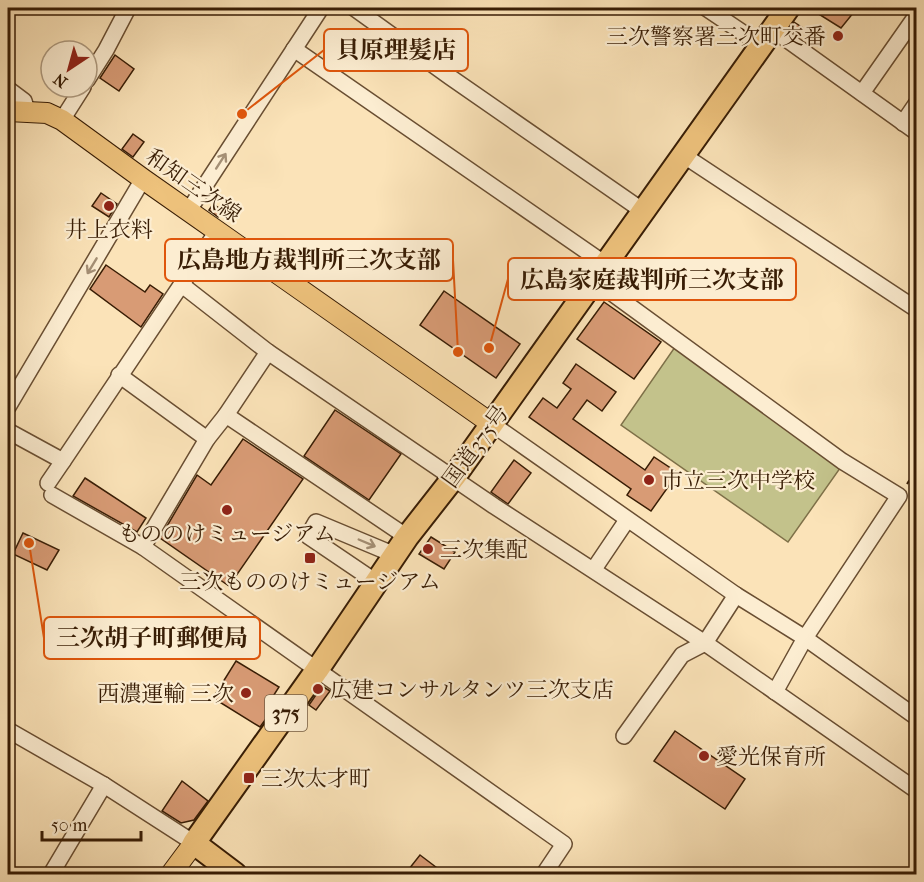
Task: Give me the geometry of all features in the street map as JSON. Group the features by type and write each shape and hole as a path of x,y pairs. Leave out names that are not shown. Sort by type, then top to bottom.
{"highway":[{"name":"国道375号","path":"194,843 317,670 401,546 454,477 788,8"},
{"path":"194,843 236,874"}],"main road":[{"name":"和知三次線","path":"8,111 47,113 62,120 492,424"},
{"path":"171,874 194,843"}],"street":[{"path":"99,61 128,8"},
{"path":"189,210 321,8"},
{"path":"354,8 643,211"},
{"path":"706,8 767,37 862,93 916,132"},
{"path":"862,93 916,16"},
{"path":"294,49 600,272 842,461 899,496 806,638 775,692"},
{"path":"8,89 24,101 27,111"},
{"path":"62,120 75,99"},
{"path":"903,123 916,104"},
{"path":"683,155 916,309"},
{"path":"8,408 143,179"},
{"path":"218,230 63,461 50,489 143,547 564,844 544,874"},
{"path":"182,285 268,352 494,506 594,569 705,644 916,790"},
{"path":"143,547 207,440 268,352"},
{"path":"119,375 207,440"},
{"path":"226,415 401,546"},
{"path":"492,424 736,595 806,638 916,717"},
{"path":"8,431 63,461"},
{"path":"594,569 627,520"},
{"path":"376,582 308,536 316,522 401,546"},
{"path":"624,736 682,655 705,644 736,595"},
{"path":"8,730 104,785 194,843"},
{"path":"51,874 104,785"}],"path":[{"path":"899,496 916,469"}],"shaded area":[{"path":"675,347 843,464 788,542 621,425"}],"building":[{"path":"809,8 846,8 854,12 841,28"},
{"path":"794,22 803,28 798,36 789,29"},
{"path":"115,55 134,69 119,91 100,78"},
{"path":"133,134 144,142 133,157 122,149"},
{"path":"101,193 117,204 109,217 92,206"},
{"path":"213,204 222,210 218,217 209,210"},
{"path":"106,265 145,292 150,285 163,294 141,327 90,289"},
{"path":"444,291 520,344 496,378 420,325"},
{"path":"604,302 661,342 634,379 577,339"},
{"path":"576,364 616,392 602,411 587,400 573,419 645,470 654,457 678,473 651,511 627,495 631,489 529,417 543,398 557,408 571,389 563,383"},
{"path":"335,410 401,454 369,500 304,456"},
{"name":"もののけミュージアム","path":"243,439 303,479 229,586 160,538 197,475 211,485"},
{"path":"514,460 531,473 508,504 491,492"},
{"path":"85,478 146,518 137,532 73,496"},
{"path":"23,533 59,550 47,570 13,554"},
{"path":"431,537 455,552 444,569 419,554"},
{"name":"西濃運輸 三次","path":"236,661 279,687 270,701 276,705 260,727 213,698"},
{"path":"322,686 330,691 316,710 309,705"},
{"path":"675,731 745,779 725,809 654,761"},
{"path":"182,781 208,801 194,820 181,823 162,811"},
{"path":"420,855 445,874 405,874"}],"place":[{"name":"三次警察署三次町交番","path":"838,36"},
{"name":"貝原理髪店","path":"242,114"},
{"name":"井上衣料","path":"109,206"},
{"name":"広島家庭裁判所三次支部","path":"489,348"},
{"name":"広島地方裁判所三次支部","path":"458,352"},
{"name":"市立三次中学校","path":"649,480"},
{"name":"もののけミュージアム","path":"227,510"},
{"name":"三次胡子町郵便局","path":"29,543"},
{"name":"三次集配","path":"428,549"},
{"name":"三次もののけミュージアム","path":"310,558"},
{"name":"広建コンサルタンツ三次支店","path":"318,689"},
{"name":"西濃運輸 三次","path":"246,693"},
{"name":"愛光保育所","path":"704,756"},
{"name":"三次太才町","path":"249,778"}]}
